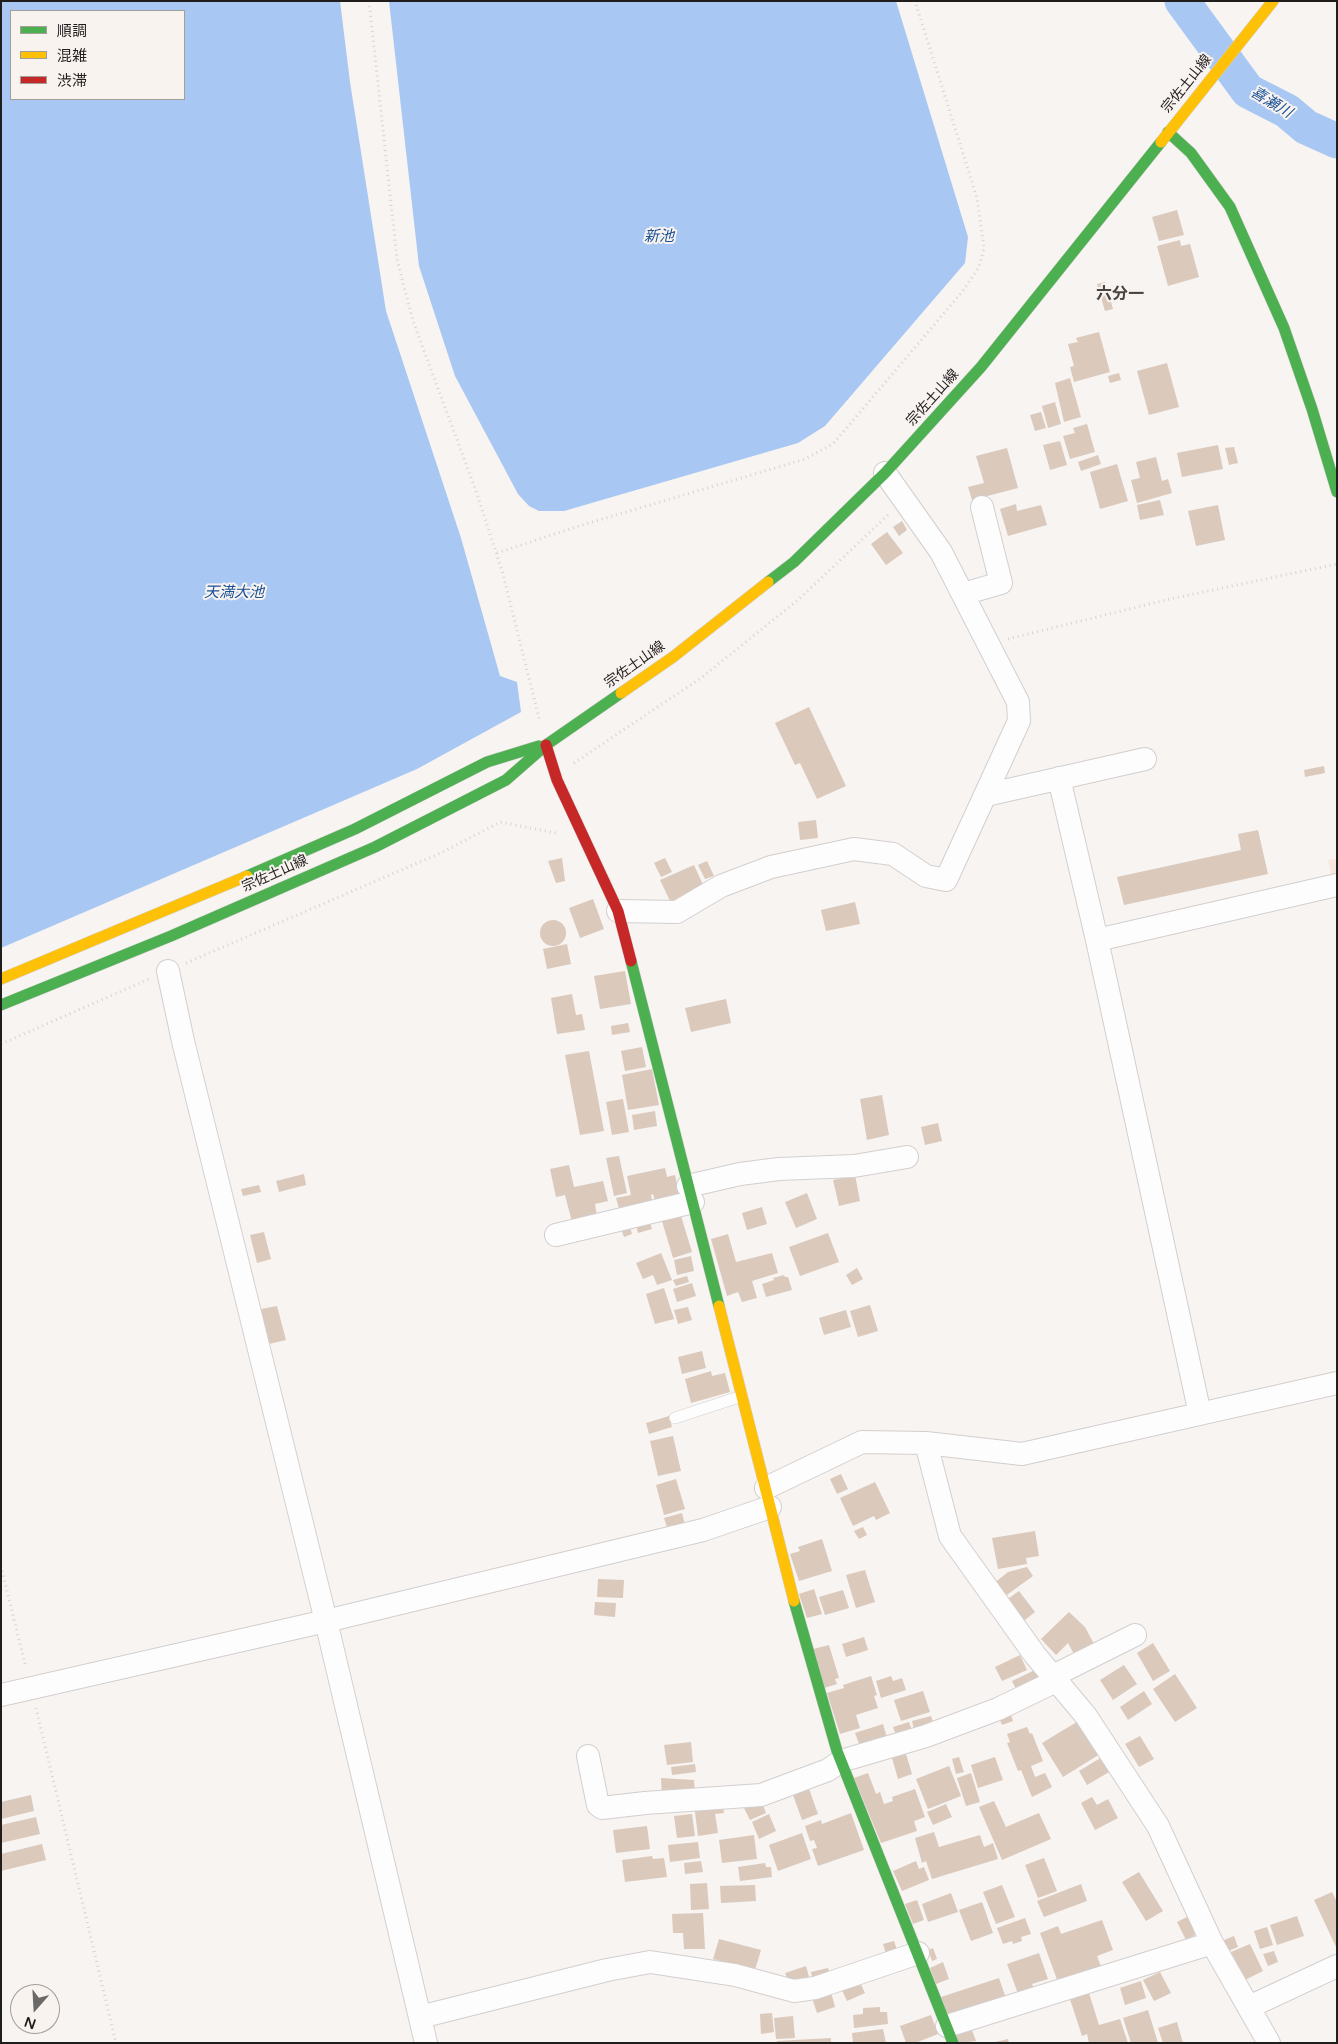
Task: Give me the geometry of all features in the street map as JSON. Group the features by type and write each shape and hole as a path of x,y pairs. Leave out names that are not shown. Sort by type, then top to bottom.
{"main road":[{"name":"宗佐土山線","path":"1,1005 171,936 375,847 506,780 546,745 673,657 794,562 885,473 981,367 1273,1"},
{"path":"1168,132 1191,153 1230,207 1284,328 1312,409 1337,492"},
{"name":"宗佐土山線","path":"1,979 355,829 487,762 546,745"},
{"path":"546,745 557,780 618,910 768,1498 786,1578 841,1761 950,2034"}],"street":[{"path":"618,910 677,912 721,886 771,867 854,849 893,854 926,876 946,880 1019,721 1018,702 941,552 885,473"},
{"path":"963,594 1000,583 982,507"},
{"path":"986,795 1145,759"},
{"path":"1058,778 1097,940 1200,1414"},
{"path":"1097,940 1337,886"},
{"path":"168,971 183,1041 326,1621 426,2043"},
{"path":"556,1235 691,1194 740,1174 779,1169 854,1166 907,1158"},
{"path":"1,1696 326,1621 703,1530 768,1498 862,1442 926,1444 1022,1454 1337,1383"},
{"path":"926,1444 950,1536 1035,1656 1086,1716 1158,1826 1212,1943 1269,2043"},
{"path":"588,1756 598,1805 602,1808 761,1795 828,1770 841,1761 926,1736 998,1709 1135,1635"},
{"path":"950,2034 1212,1943"},
{"path":"420,2017 607,1970 650,1962 735,1975 794,1991 815,1988 918,1953"},
{"path":"1249,2007 1337,1966"}],"lane":[{"path":"675,1418 742,1396"}],"path":[{"path":"369,1 397,259 412,320 476,491 504,574 546,745"},
{"path":"497,553 579,526 805,458 833,444 962,292 979,267 984,248 977,198 916,1"},
{"path":"572,764 708,673 798,600 894,509"},
{"path":"988,644 1170,599 1337,564"},
{"path":"1,1044 443,852 500,822 554,834 578,825"},
{"path":"1,1566 116,2043"}],"shaded area":[{"path":"1337,859 1337,881 1333,881 1328,860"}],"water":[{"name":"天満大池","path":"1,1 340,1 350,82 386,311 461,538 500,676 517,682 521,712 417,769 1,948"},
{"name":"新池","path":"389,1 896,1 968,237 965,263 825,426 798,443 564,511 539,511 529,506 518,494 455,376 419,266"}],"building":[{"path":"1177,210 1184,235 1159,241 1152,217"},
{"path":"1180,240 1181,246 1190,244 1199,277 1168,286 1157,246"},
{"path":"1105,282 1113,309 1105,311 1097,284"},
{"path":"1099,332 1110,372 1074,382 1070,367 1074,366 1068,344 1078,342 1076,338"},
{"path":"1167,363 1179,407 1149,415 1137,371"},
{"path":"1119,373 1121,380 1110,383 1108,376"},
{"path":"1070,378 1081,417 1064,422 1055,383"},
{"path":"1055,402 1061,424 1048,428 1042,406"},
{"path":"1041,412 1046,428 1035,431 1030,415"},
{"path":"1087,424 1095,452 1070,459 1063,436 1075,433 1073,428"},
{"path":"1060,441 1067,465 1050,470 1043,445"},
{"path":"1218,445 1223,469 1182,477 1177,453"},
{"path":"1234,447 1238,463 1229,465 1225,448"},
{"path":"1007,448 1018,488 972,500 968,487 984,483 976,456"},
{"path":"1098,455 1101,464 1081,471 1078,462"},
{"path":"1156,457 1162,481 1168,479 1172,493 1137,503 1131,480 1140,478 1136,462"},
{"path":"1117,464 1128,501 1100,509 1090,472"},
{"path":"1160,500 1164,515 1140,520 1137,505"},
{"path":"1016,504 1017,511 1041,505 1047,525 1008,536 1000,509"},
{"path":"1218,505 1225,540 1196,546 1188,511"},
{"path":"902,521 907,530 899,536 893,527"},
{"path":"887,532 903,553 886,565 871,544"},
{"path":"809,707 846,786 817,799 800,763 795,765 775,723"},
{"path":"1324,766 1325,773 1305,777 1304,770"},
{"path":"816,820 818,838 800,840 798,822"},
{"path":"1258,830 1268,874 1124,905 1117,877 1241,850 1238,834"},
{"path":"562,858 565,881 556,883 548,861"},
{"path":"665,858 672,872 661,877 654,863"},
{"path":"707,861 714,876 705,879 698,865"},
{"path":"694,865 704,887 671,903 660,880"},
{"path":"593,899 604,929 580,938 569,908"},
{"path":"855,902 860,924 826,931 821,910"},
{"path":"553,920 562,924 566,933 562,942 553,946 544,942 540,933 544,924"},
{"path":"567,944 571,964 547,969 543,949"},
{"path":"625,971 631,1004 600,1009 594,976"},
{"path":"572,994 576,1015 582,1014 585,1030 557,1034 551,998"},
{"path":"726,999 731,1023 691,1032 685,1008"},
{"path":"628,1023 630,1032 612,1035 611,1026"},
{"path":"642,1047 646,1067 625,1071 621,1051"},
{"path":"589,1051 604,1131 580,1135 565,1055"},
{"path":"652,1069 659,1105 628,1110 622,1075"},
{"path":"882,1095 889,1135 867,1140 860,1099"},
{"path":"623,1099 629,1132 612,1135 606,1102"},
{"path":"655,1111 657,1126 634,1130 632,1115"},
{"path":"938,1123 942,1141 925,1145 921,1127"},
{"path":"619,1156 627,1193 614,1196 606,1158"},
{"path":"569,1165 574,1187 603,1181 608,1201 595,1204 597,1216 572,1222 565,1195 556,1197 550,1169"},
{"path":"665,1168 667,1177 675,1175 680,1199 656,1205 653,1194 651,1195 653,1205 620,1212 616,1198 631,1195 627,1176"},
{"path":"304,1174 306,1185 279,1192 276,1181"},
{"path":"855,1175 860,1201 839,1206 833,1180"},
{"path":"259,1185 261,1192 243,1196 241,1189"},
{"path":"807,1193 817,1219 796,1228 785,1202"},
{"path":"762,1207 767,1224 747,1230 742,1213"},
{"path":"681,1216 692,1252 673,1258 662,1221"},
{"path":"648,1217 652,1229 638,1233 635,1221"},
{"path":"629,1224 632,1234 624,1237 620,1226"},
{"path":"264,1232 271,1259 257,1263 250,1235"},
{"path":"828,1233 839,1262 800,1276 789,1247"},
{"path":"728,1234 736,1262 772,1253 778,1273 752,1281 757,1298 742,1302 738,1292 727,1296 711,1239"},
{"path":"661,1253 672,1280 657,1285 653,1275 643,1279 636,1263"},
{"path":"691,1256 694,1271 677,1275 674,1260"},
{"path":"857,1268 863,1279 852,1285 846,1275"},
{"path":"784,1275 788,1277 792,1290 766,1297 762,1284"},
{"path":"687,1276 689,1282 676,1286 673,1280"},
{"path":"692,1283 696,1296 677,1302 673,1289"},
{"path":"664,1288 674,1319 655,1324 646,1294"},
{"path":"870,1305 878,1331 858,1337 850,1311"},
{"path":"277,1306 286,1340 269,1344 261,1309"},
{"path":"688,1307 692,1320 678,1324 674,1310"},
{"path":"846,1310 851,1327 824,1335 819,1318"},
{"path":"702,1351 706,1368 682,1374 678,1357"},
{"path":"711,1371 712,1376 725,1373 730,1392 691,1403 685,1379"},
{"path":"669,1416 672,1427 649,1434 646,1423"},
{"path":"673,1436 681,1471 658,1476 650,1441"},
{"path":"841,1474 848,1489 837,1494 830,1479"},
{"path":"676,1479 685,1509 664,1515 656,1485"},
{"path":"875,1482 890,1513 876,1520 874,1516 853,1526 840,1498"},
{"path":"682,1513 685,1525 668,1530 664,1518"},
{"path":"863,1527 867,1535 859,1539 854,1531"},
{"path":"1035,1531 1039,1556 1026,1558 1027,1564 998,1569 992,1538"},
{"path":"822,1539 832,1571 799,1581 790,1554 800,1551 798,1547"},
{"path":"1027,1567 1033,1576 1004,1597 993,1584 1008,1572"},
{"path":"865,1570 875,1602 856,1608 846,1575"},
{"path":"598,1579 624,1580 623,1598 597,1597"},
{"path":"814,1589 822,1614 807,1618 799,1594"},
{"path":"843,1590 849,1608 825,1615 819,1597"},
{"path":"1019,1591 1035,1612 1021,1623 1005,1601"},
{"path":"595,1602 616,1603 615,1617 594,1615"},
{"path":"1069,1612 1085,1627 1094,1644 1074,1654 1068,1643 1056,1655 1041,1639"},
{"path":"864,1637 868,1650 846,1657 842,1644"},
{"path":"1153,1643 1170,1671 1153,1681 1137,1653"},
{"path":"829,1645 839,1678 835,1679 837,1684 824,1688 813,1649"},
{"path":"1020,1655 1027,1670 1002,1681 995,1667"},
{"path":"1124,1665 1137,1684 1113,1700 1100,1680"},
{"path":"1035,1670 1041,1682 1018,1693 1012,1681"},
{"path":"1175,1674 1197,1708 1175,1722 1153,1689"},
{"path":"871,1676 877,1695 874,1696 878,1708 856,1715 860,1728 840,1734 827,1693 844,1688 843,1685"},
{"path":"891,1676 893,1681 902,1678 906,1690 881,1698 876,1681"},
{"path":"923,1691 930,1712 901,1721 894,1700"},
{"path":"1144,1691 1152,1704 1128,1720 1120,1707"},
{"path":"1011,1715 1013,1721 1002,1725 1000,1720"},
{"path":"931,1716 935,1728 915,1734 912,1721"},
{"path":"1080,1720 1100,1754 1063,1777 1042,1743"},
{"path":"909,1722 913,1733 897,1738 893,1727"},
{"path":"883,1724 888,1741 861,1749 855,1733"},
{"path":"1027,1727 1030,1734 1032,1733 1043,1761 1031,1766 1035,1777 1045,1773 1052,1787 1032,1797 1021,1770 1018,1771 1007,1743 1010,1742 1007,1734"},
{"path":"1140,1736 1154,1759 1139,1767 1125,1744"},
{"path":"691,1742 693,1762 667,1765 664,1745"},
{"path":"906,1754 912,1774 898,1779 892,1758"},
{"path":"1107,1754 1116,1768 1087,1785 1079,1771"},
{"path":"959,1757 964,1772 956,1774 952,1759"},
{"path":"995,1757 1003,1780 978,1788 971,1765"},
{"path":"695,1764 696,1772 672,1775 671,1767"},
{"path":"949,1766 961,1796 928,1809 916,1779"},
{"path":"868,1773 876,1794 880,1792 884,1804 893,1801 892,1797 915,1789 925,1817 914,1821 917,1831 881,1843 854,1778"},
{"path":"971,1773 980,1802 966,1806 957,1778"},
{"path":"661,1778 694,1780 695,1793 662,1797"},
{"path":"808,1786 818,1814 802,1820 792,1792"},
{"path":"31,1795 34,1811 1,1819 1,1802"},
{"path":"1092,1797 1097,1805 1108,1799 1118,1818 1095,1830 1081,1803"},
{"path":"760,1798 766,1813 750,1820 743,1806"},
{"path":"722,1800 724,1813 715,1814 718,1833 698,1836 694,1804"},
{"path":"994,1801 1006,1827 1039,1813 1051,1839 1002,1860 979,1807"},
{"path":"946,1804 952,1817 933,1825 927,1812"},
{"path":"851,1813 864,1850 818,1866 812,1849 817,1848 814,1840 810,1841 805,1826 821,1820 822,1824"},
{"path":"692,1814 695,1836 677,1838 674,1816"},
{"path":"769,1814 776,1831 759,1839 752,1822"},
{"path":"36,1817 40,1834 1,1843 1,1825"},
{"path":"647,1826 650,1849 616,1853 613,1830"},
{"path":"934,1832 939,1847 980,1835 984,1847 993,1843 998,1859 932,1879 926,1861 922,1863 915,1838"},
{"path":"802,1833 811,1859 778,1871 769,1845"},
{"path":"754,1835 757,1859 722,1863 719,1840"},
{"path":"698,1842 700,1858 670,1862 668,1845"},
{"path":"42,1844 46,1860 1,1871 1,1854"},
{"path":"652,1856 653,1859 664,1858 667,1877 625,1882 622,1860"},
{"path":"1044,1858 1057,1891 1038,1898 1025,1865"},
{"path":"701,1861 703,1872 685,1874 684,1863"},
{"path":"916,1861 919,1869 924,1867 929,1880 902,1891 893,1871"},
{"path":"765,1863 766,1867 771,1867 772,1877 740,1881 738,1867"},
{"path":"1139,1872 1163,1911 1146,1921 1122,1882"},
{"path":"707,1883 709,1909 691,1910 690,1884"},
{"path":"1081,1884 1087,1901 1044,1917 1037,1901"},
{"path":"755,1885 756,1901 721,1903 720,1886"},
{"path":"1002,1885 1015,1917 996,1924 983,1892"},
{"path":"1332,1892 1337,1902 1337,1949 1314,1900"},
{"path":"951,1893 958,1912 928,1922 922,1904"},
{"path":"917,1900 924,1920 913,1924 905,1904"},
{"path":"982,1902 993,1933 971,1941 959,1910"},
{"path":"703,1913 705,1949 684,1949 683,1933 673,1933 672,1914"},
{"path":"1191,1915 1199,1933 1186,1940 1177,1922"},
{"path":"1297,1916 1304,1936 1277,1945 1270,1925"},
{"path":"1025,1918 1031,1934 1021,1937 1022,1941 1013,1944 1012,1941 1003,1944 997,1928"},
{"path":"1102,1920 1113,1950 1097,1956 1102,1969 1059,1985 1040,1933 1058,1926 1061,1934"},
{"path":"1267,1927 1273,1945 1260,1949 1254,1931"},
{"path":"1234,1936 1238,1947 1228,1951 1224,1940"},
{"path":"719,1939 761,1950 755,1970 713,1959"},
{"path":"894,1941 897,1950 886,1954 883,1944"},
{"path":"1250,1944 1263,1971 1245,1980 1231,1952"},
{"path":"933,1948 937,1959 932,1961 928,1950"},
{"path":"1274,1951 1278,1962 1268,1966 1263,1954"},
{"path":"1039,1953 1048,1979 1032,1984 1036,1994 1020,1999 1007,1964"},
{"path":"943,1962 949,1979 936,1984 930,1968"},
{"path":"806,1966 809,1977 789,1983 785,1973"},
{"path":"828,1968 832,1980 814,1985 811,1972"},
{"path":"1160,1972 1171,1993 1154,2001 1143,1980"},
{"path":"999,1978 1008,2004 950,2022 941,1997"},
{"path":"859,1980 865,1993 847,2001 841,1988"},
{"path":"1141,1981 1146,1998 1125,2005 1120,1988"},
{"path":"1088,1990 1099,2025 1120,2019 1128,2043 1089,2043 1087,2034 1082,2036 1069,1996"},
{"path":"831,1992 835,2007 817,2013 812,1998"},
{"path":"880,2007 880,2012 887,2012 888,2024 854,2028 853,2015 863,2014 863,2008"},
{"path":"1148,2010 1158,2043 1131,2043 1123,2018"},
{"path":"772,2013 774,2032 761,2034 760,2014"},
{"path":"931,2015 938,2034 915,2043 906,2043 900,2026"},
{"path":"793,2016 795,2038 776,2039 774,2018"},
{"path":"1177,2022 1183,2043 1163,2043 1158,2028"},
{"path":"970,2025 976,2041 959,2043 954,2031"},
{"path":"883,2029 886,2043 853,2043 852,2033"},
{"path":"831,2038 831,2043 777,2043 777,2041"},
{"path":"1008,2039 1009,2043 995,2043 995,2042"}],"waterway":[{"name":"喜瀬川","path":"1182,1 1248,91 1287,111 1306,127 1337,141"}],"traffic: fast":[{"path":"1168,132 1191,153 1230,207 1284,328 1312,409 1337,492"},
{"path":"768,582 794,562 885,473 981,367 1161,142"},
{"path":"1,1005 171,936 375,847 506,780 546,745 621,693"},
{"path":"247,876 355,829 487,762 539,746"},
{"path":"631,961 719,1306"},
{"path":"794,1601 837,1751 953,2043"}],"traffic: slow":[{"path":"1161,142 1273,1"},
{"path":"621,693 673,657 768,582"},
{"path":"1,979 247,876"},
{"path":"719,1306 794,1601"}],"traffic: jam":[{"path":"546,745 557,780 618,911 631,961"}],"district":[{"name":"六分一","path":"1120,295"}]}
